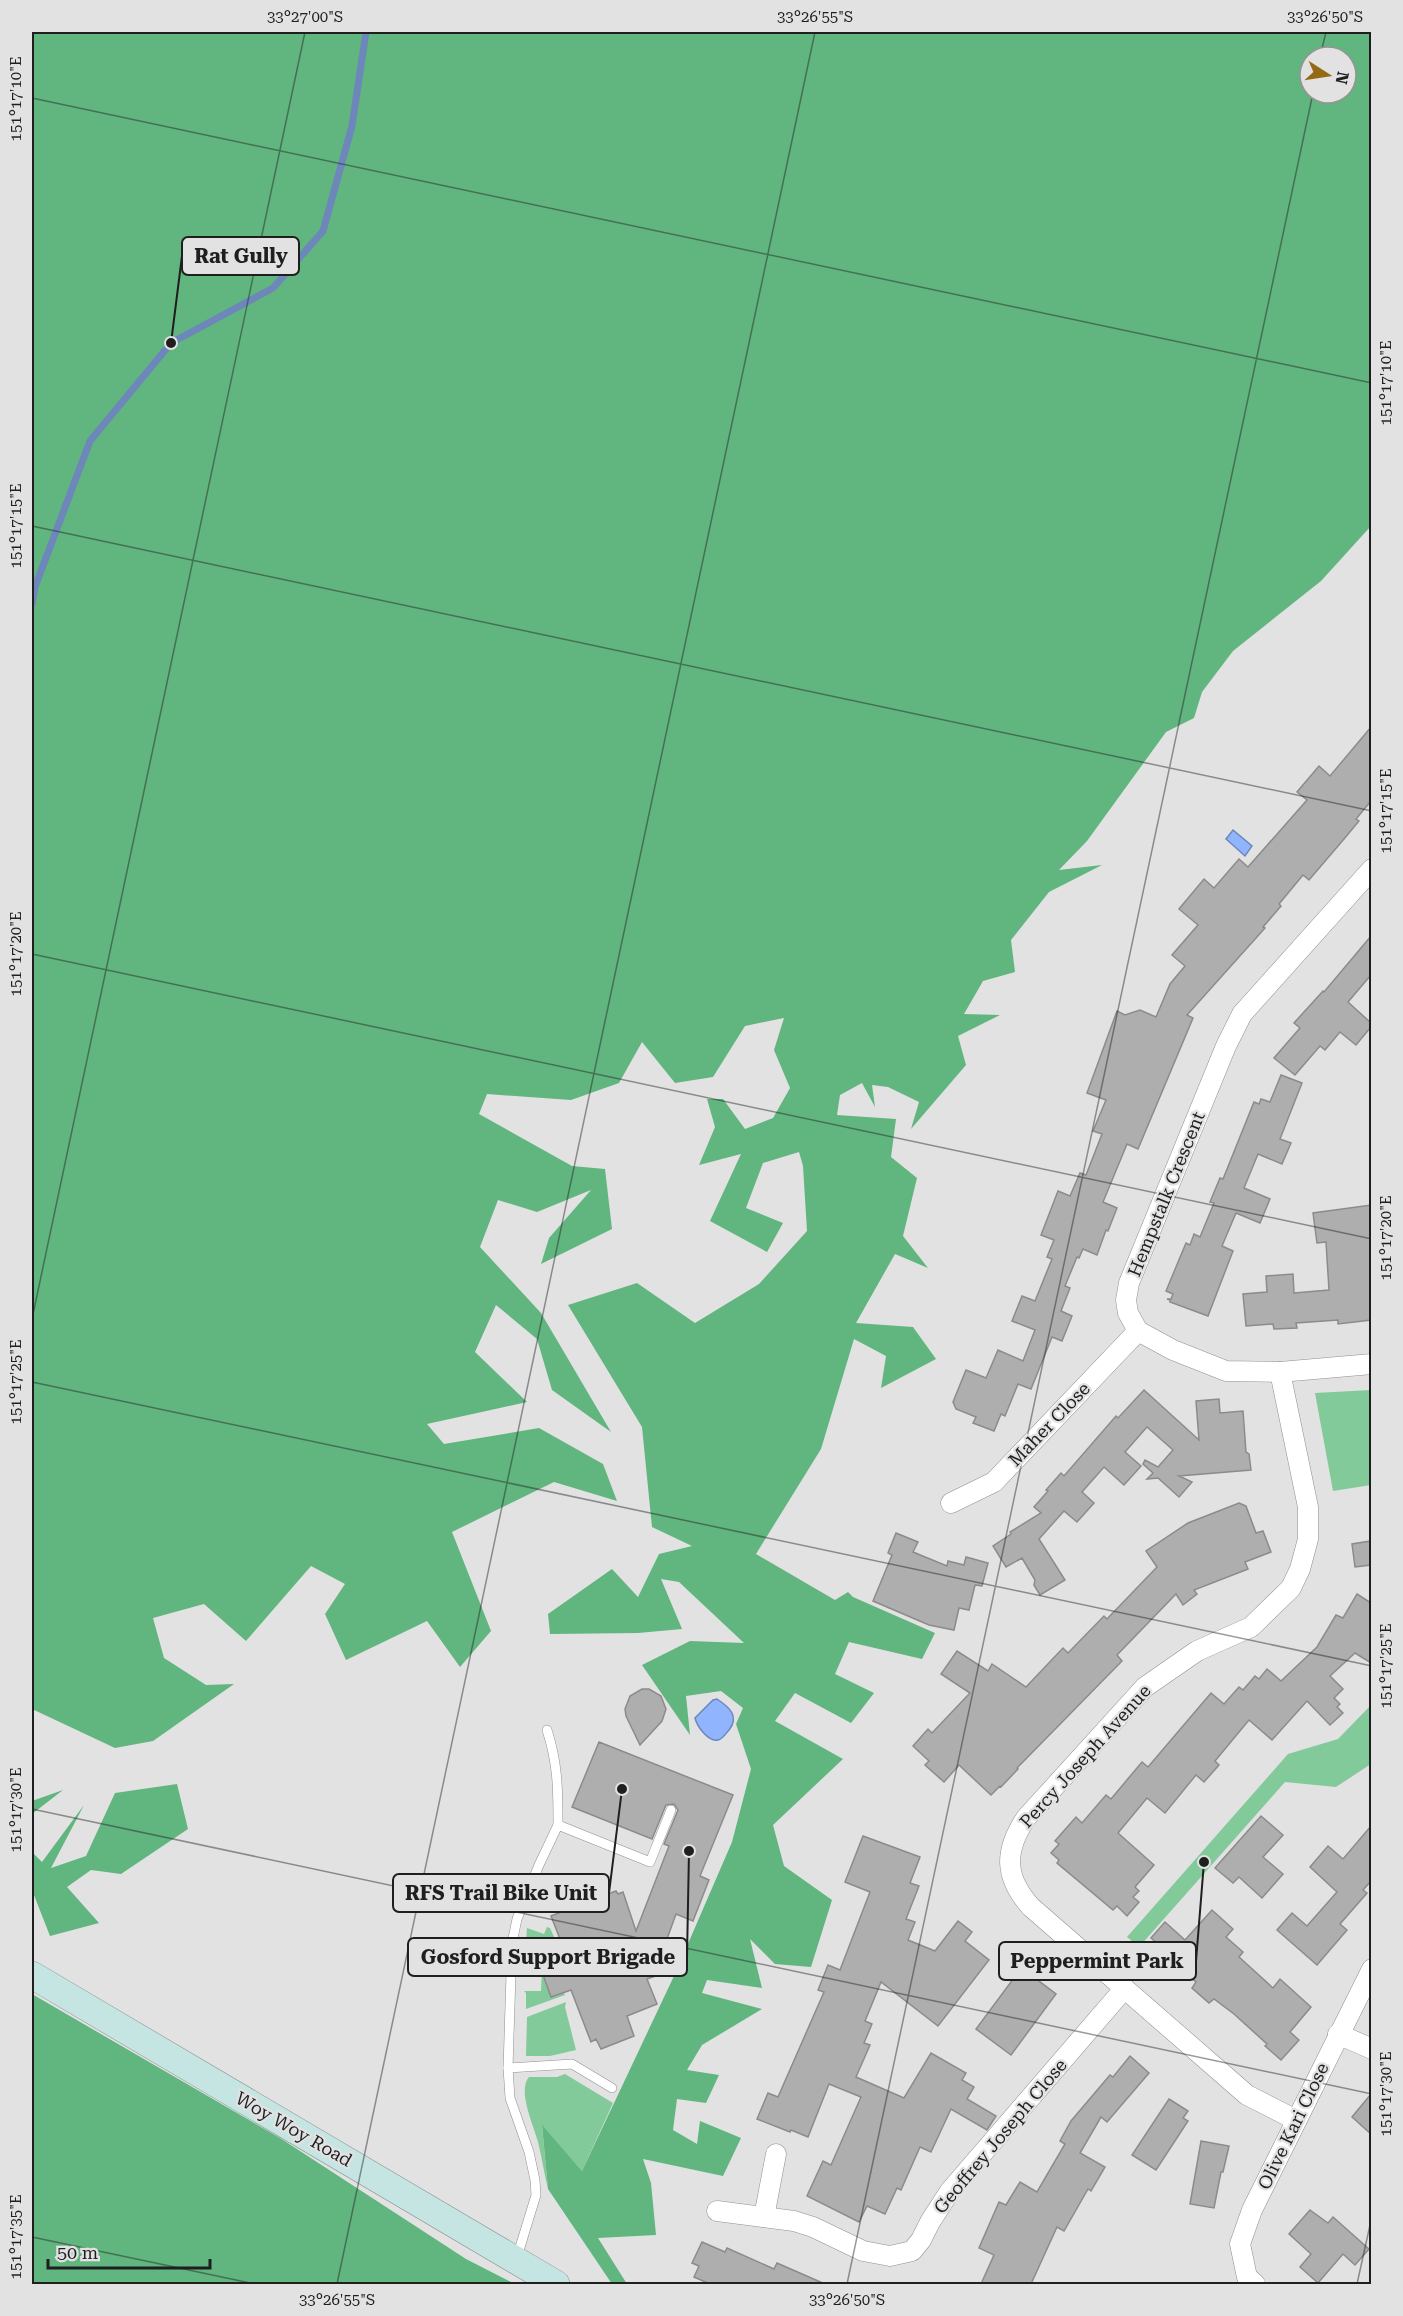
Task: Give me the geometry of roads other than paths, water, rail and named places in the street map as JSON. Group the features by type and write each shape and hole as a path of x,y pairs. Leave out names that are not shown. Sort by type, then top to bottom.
{"main road":[{"name":"Woy Woy Road","path":"32,1976 556,2284"}],"street":[{"name":"Hempstalk Crescent","path":"1138,1331 1128,1313 1126,1300 1130,1283 1242,1014 1371,868"},
{"path":"1138,1331 1173,1350 1226,1371 1280,1372 1371,1364"},
{"name":"Maher Close","path":"951,1503 994,1482 1138,1331"},
{"name":"Percy Joseph Avenue","path":"1280,1372 1308,1507 1308,1539 1300,1569 1291,1588 1251,1627 1197,1652 1146,1687 1026,1818 1015,1834 1009,1857 1011,1875 1018,1892 1031,1907 1247,2095 1296,2120"},
{"name":"Olive Kari Close","path":"1255,2284 1247,2277 1240,2244 1252,2210 1371,1969"},
{"name":"Geoffrey Joseph Close","path":"717,2211 794,2221 813,2227 863,2251 878,2255 890,2256 912,2251 950,2191 1124,1989"},
{"path":"1338,2034 1371,2049"},
{"path":"764,2217 776,2154"}],"lane":[{"path":"516,2260 536,2195 536,2180 510,2098 508,2068 512,1943 521,1908 558,1825 558,1778 555,1755 547,1730"},
{"path":"558,1825 650,1862 671,1810"},
{"path":"508,2068 572,2064 612,2088"}],"water":[{"path":"1233,830 1252,846 1245,856 1226,839"},
{"path":"717,1699 732,1712 733,1720 723,1737 714,1740 704,1733 695,1718 713,1700"}],"waterway":[{"path":"32,604 35,587 90,441 171,343 273,288 323,231 352,126 366,32"}],"place":[{"name":"Rat Gully","path":"171,343"},
{"name":"RFS Trail Bike Unit","path":"622,1789"},
{"name":"Gosford Support Brigade","path":"689,1851"},
{"name":"Peppermint Park","path":"1204,1862"}]}
